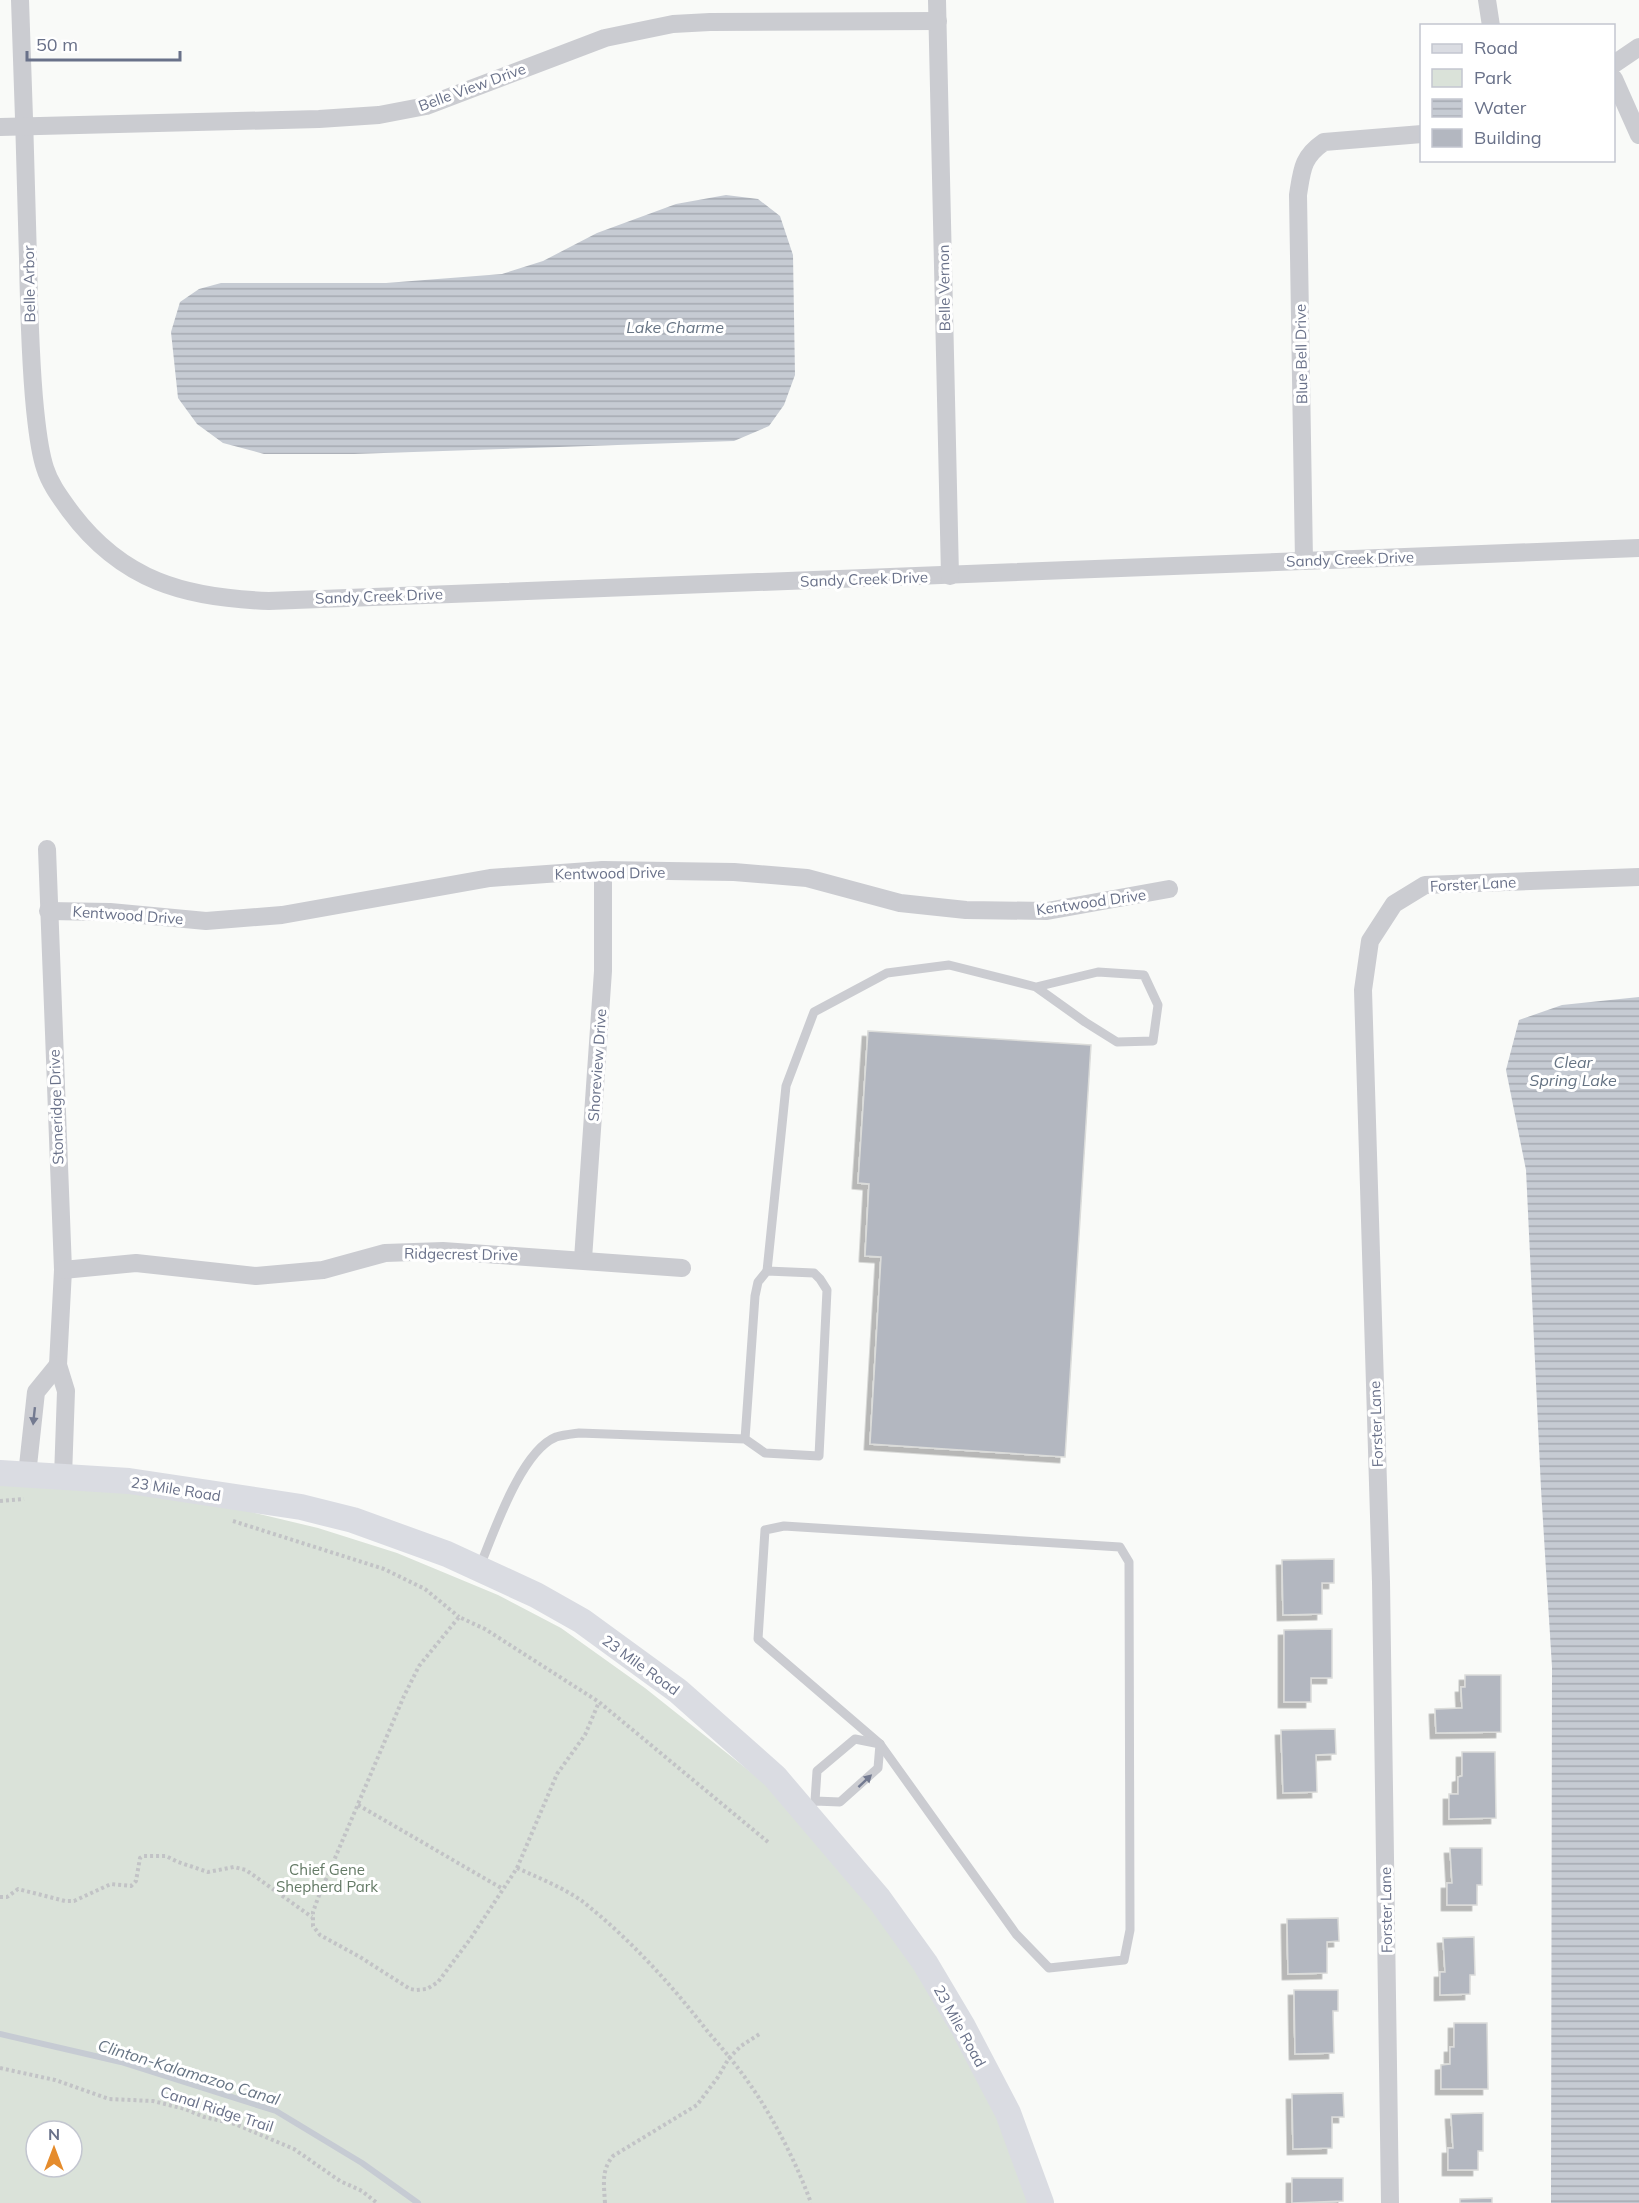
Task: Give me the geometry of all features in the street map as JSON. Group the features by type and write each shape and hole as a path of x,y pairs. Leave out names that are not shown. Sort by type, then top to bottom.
{"main road":[{"name":"23 Mile Road","path":"0,1473 129,1481 301,1507 372,1527 447,1554 536,1595 582,1621 678,1691 809,1806 879,1899 941,1991 1008,2113 1041,2203"}],"street":[{"name":"Belle Arbor","path":"20,0 31,366 38,434 45,468 56,492 102,548"},
{"name":"Belle Vernon","path":"938,0 950,576"},
{"path":"1487,0 1491,24"},
{"name":"Belle View Drive","path":"0,127 319,119 379,115 435,103 605,38 673,24 938,21"},
{"path":"1615,63 1639,47"},
{"path":"1615,81 1639,135"},
{"name":"Blue Bell Drive","path":"1304,561 1298,195 1302,169 1313,150 1324,142 1336,139 1420,134"},
{"name":"Sandy Creek Drive","path":"102,548 131,568 162,583 198,594 250,600 950,576 1639,548"},
{"name":"Stoneridge Drive","path":"46,849 63,1270 58,1365 66,1391 63,1477"},
{"name":"Kentwood Drive","path":"48,911 110,912 206,921 272,916 490,878 603,870 734,872 807,878 900,903 966,910 1047,912 1169,890"},
{"name":"Shoreview Drive","path":"583,1259 603,971 603,870"},
{"name":"Forster Lane","path":"1390,2203 1381,1582 1364,990 1370,941 1394,904 1425,885 1639,877"},
{"name":"Ridgecrest Drive","path":"63,1270 136,1263 256,1276 323,1270 385,1253 443,1251 583,1259 682,1268"},
{"path":"27,1474 36,1392 58,1365"}],"lane":[{"path":"746,1439 755,1296 758,1282 767,1271 786,1086 814,1012 887,973 949,965 1036,987 1084,1022 1117,1042 1153,1041 1158,1005 1144,975 1098,972 1036,987"},
{"path":"480,1569 499,1521 527,1463 541,1447 556,1437 579,1433 746,1439 765,1454 819,1455 827,1290 814,1273 767,1271"},
{"path":"880,1744 758,1639 765,1530 783,1526 1120,1547 1129,1562 1130,1930 1124,1960 1049,1968 1016,1934 880,1744 855,1739 834,1756 817,1772 809,1806 840,1802 862,1784 878,1768 880,1744"}],"path":[{"path":"0,1502 32,1500"},
{"path":"231,1521 384,1569 425,1588 459,1617 485,1629 599,1702 768,1842"},
{"path":"459,1617 419,1666 318,1898 313,1912 315,1931 333,1944 410,1989 427,1989 438,1982 471,1938 517,1868 557,1774 585,1735 599,1702"},
{"path":"358,1805 503,1889"},
{"path":"0,1897 7,1897 18,1888 65,1901 74,1901 89,1892 111,1884 131,1886 136,1881 140,1858 166,1856 208,1872 234,1867 246,1870 313,1917"},
{"path":"517,1868 555,1885 580,1900 614,1928 654,1967 751,2086 792,2159 811,2203"},
{"path":"605,2203 603,2181 606,2165 613,2156 697,2105 729,2058 741,2046 761,2033"},
{"name":"Canal Ridge Trail","path":"0,2068 55,2080 109,2099 153,2101 235,2124 294,2149 339,2181 362,2191 377,2203"}],"green space":[{"name":"Chief Gene Shepherd Park","path":"0,1481 127,1489 218,1504 318,1528 397,1553 498,1595 561,1628 645,1688 767,1785 825,1846 925,1981 1001,2117 1032,2203 0,2203"}],"water":[{"name":"Lake Charme","path":"726,195 758,199 780,216 793,255 795,375 784,405 769,426 734,441 354,454 264,454 223,443 197,424 178,398 171,332 180,302 199,289 221,283 386,283 502,274 543,261 597,233 676,204"},
{"name":"Clear Spring Lake","path":"1639,997 1639,2203 1551,2203 1552,1667 1526,1170 1506,1070 1519,1020 1562,1005"}],"building":[{"path":"868,1031 1091,1045 1065,1457 870,1444 881,1257 865,1256 869,1184 858,1183"},
{"path":"1334,1559 1334,1583 1322,1583 1322,1614 1283,1615 1282,1560"},
{"path":"1332,1629 1332,1678 1311,1678 1311,1702 1284,1702 1284,1630"},
{"path":"1465,1675 1501,1675 1501,1732 1436,1733 1435,1709 1462,1708 1461,1687 1465,1687"},
{"path":"1335,1729 1336,1754 1316,1755 1317,1792 1283,1793 1281,1730"},
{"path":"1462,1752 1495,1752 1496,1818 1449,1819 1449,1794 1458,1794 1458,1777 1462,1776"},
{"path":"1450,1848 1482,1848 1482,1885 1477,1885 1477,1905 1447,1905 1447,1883 1452,1883"},
{"path":"1338,1918 1339,1941 1327,1942 1327,1973 1288,1974 1287,1919"},
{"path":"1474,1937 1475,1975 1470,1975 1470,1994 1440,1995 1440,1972 1445,1972 1443,1938"},
{"path":"1294,1990 1338,1990 1338,2011 1333,2011 1334,2053 1295,2054"},
{"path":"1454,2023 1487,2023 1488,2089 1441,2089 1441,2065 1450,2064 1450,2047 1454,2047"},
{"path":"1343,2093 1344,2117 1332,2117 1332,2148 1293,2149 1292,2094"},
{"path":"1483,2113 1483,2151 1478,2151 1478,2170 1448,2170 1448,2148 1453,2148 1451,2114"},
{"path":"1292,2178 1343,2178 1343,2201 1292,2203"},
{"path":"1492,2198 1492,2203 1460,2203 1460,2199"}],"waterway":[{"name":"Clinton-Kalamazoo Canal","path":"0,2034 121,2062 276,2111 362,2163 418,2203"}]}
